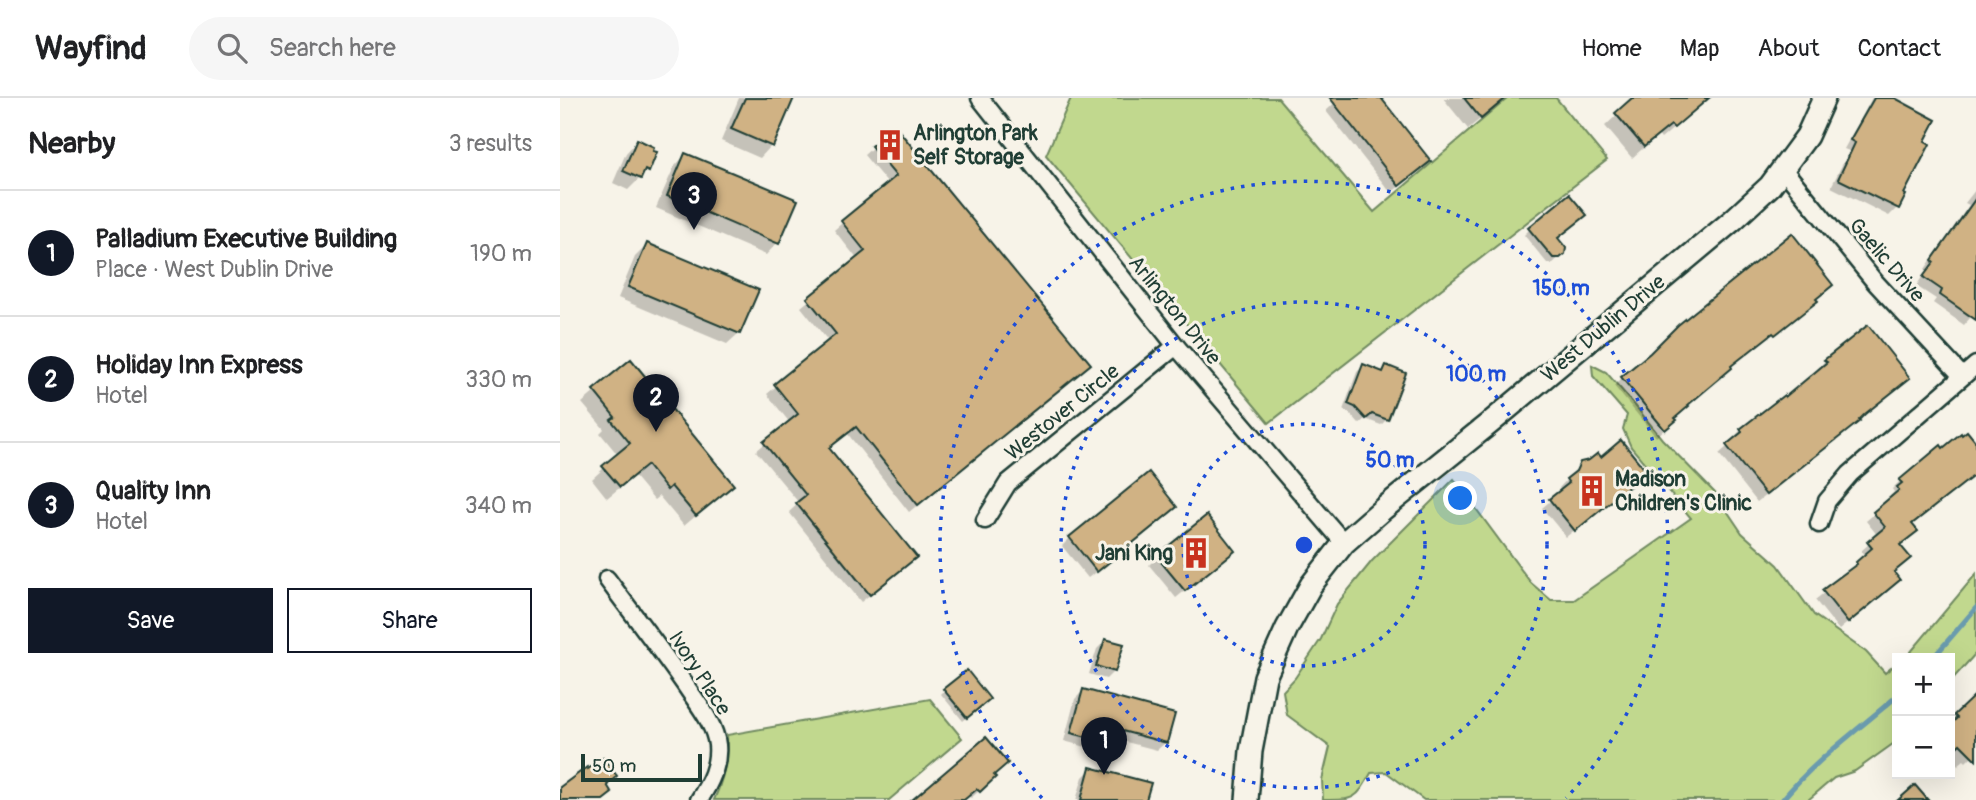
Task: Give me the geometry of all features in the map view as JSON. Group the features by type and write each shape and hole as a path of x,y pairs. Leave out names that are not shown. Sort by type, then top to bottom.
{"street":[{"name":"Arlington Drive","path":"980,98 1176,346 1344,544"},
{"name":"West Dublin Drive","path":"1247,800 1252,740 1265,677 1287,628 1311,585 1344,544 1733,220 1770,186 1808,136 1824,98"},
{"name":"Gaelic Drive","path":"1783,169 1875,282 1962,376"},
{"name":"Westover Circle","path":"985,520 1008,483 1176,346"},
{"path":"1819,524 1827,501 1850,474 1976,365"},
{"name":"Ivory Place","path":"607,579 684,683 712,727 717,744 716,762 711,781 699,800"}],"green space":[{"path":"1071,98 1278,98 1374,212 1508,98 1556,98 1607,160 1269,423 1046,155"},
{"path":"1592,365 1606,372 1662,439 1715,493 1742,533 1778,565 1814,615 1866,652 1885,673 1892,667 1892,745 1855,771 1834,778 1808,800 1424,800 1386,772 1371,773 1362,789 1353,797 1323,800 1322,780 1330,747 1287,715 1283,691 1321,639 1337,604 1372,561 1454,479 1531,583 1551,600 1574,600 1691,518 1631,447 1623,429 1627,415 1593,376"},
{"path":"1976,574 1976,653 1955,676 1955,653 1910,653"},
{"path":"930,699 962,738 889,800 714,800 725,768 727,735"}],"building":[{"path":"745,98 794,98 773,147 731,129"},
{"path":"1330,98 1381,98 1431,161 1399,186"},
{"path":"1464,98 1506,98 1481,119"},
{"path":"1632,98 1709,98 1674,128 1671,125 1644,147 1615,113"},
{"path":"1874,98 1895,98 1936,120 1925,141 1930,144 1899,209 1838,179 1855,143 1850,140"},
{"path":"895,126 1091,364 918,505 856,427 829,448 917,557 870,595 796,503 806,495 763,442 798,414 774,384 836,334 807,298 865,251 841,221 896,176 871,146"},
{"path":"637,139 654,147 653,151 657,152 649,172 645,170 641,179 623,171"},
{"path":"685,153 798,200 779,244 667,196"},
{"path":"1569,194 1587,215 1558,238 1566,248 1565,254 1560,258 1553,258 1528,228"},
{"path":"1976,198 1976,320 1940,295 1942,290 1923,277"},
{"path":"1792,233 1833,285 1816,299 1818,301 1731,366 1732,368 1688,405 1665,430 1621,377 1678,325"},
{"path":"647,243 759,290 740,334 628,287"},
{"path":"1868,325 1910,378 1766,495 1726,445 1742,432 1740,429 1784,395 1785,397 1827,362 1824,360"},
{"path":"631,359 734,485 696,516 671,486 667,490 647,465 620,487 602,466 630,443 611,420 615,417 593,390"},
{"path":"1363,364 1383,372 1386,365 1406,373 1388,420 1372,414 1366,419 1355,407 1348,404"},
{"path":"1967,431 1976,442 1976,474 1912,524 1918,531 1900,545 1911,558 1894,572 1900,580 1848,623 1822,590 1857,564 1872,548 1867,542 1885,527 1873,512 1899,490 1897,487 1902,483 1899,480 1941,445 1943,448"},
{"name":"Madison Children's Clinic","path":"1621,440 1647,472 1575,531 1549,499 1569,483 1566,479 1576,471 1580,462 1589,460 1598,453 1601,457"},
{"path":"1149,472 1177,507 1097,572 1069,537"},
{"name":"Jani King","path":"1207,515 1235,551 1185,591 1156,556"},
{"path":"1105,639 1124,644 1115,672 1096,666"},
{"path":"967,670 990,699 967,718 943,689"},
{"path":"1083,689 1175,714 1167,743 1111,728 1107,742 1071,733"},
{"path":"1976,694 1976,760 1960,744 1955,748 1955,714"},
{"path":"986,737 1008,763 980,792 977,789 964,800 912,800"},
{"path":"603,758 617,776 607,785 612,793 603,800 560,800 560,787"},
{"path":"1090,767 1151,783 1146,800 1081,800"},
{"path":"1915,785 1928,800 1898,800"}],"waterway":[{"path":"1937,653 1976,608"},
{"path":"1782,800 1823,758 1892,700"}],"place":[{"name":"Arlington Park Self Storage","path":"890,145"},
{"name":"Quality Inn","path":"694,230"},
{"name":"Holiday Inn Express","path":"656,432"},
{"name":"Madison Children's Clinic","path":"1592,491"},
{"name":"Jani King","path":"1196,553"},
{"name":"Palladium Executive Building","path":"1104,775"}]}
